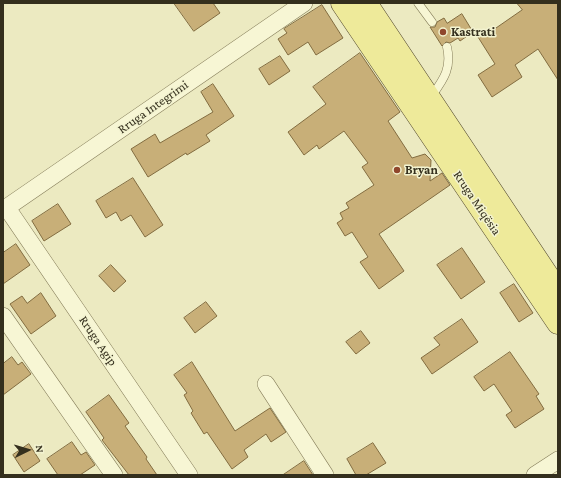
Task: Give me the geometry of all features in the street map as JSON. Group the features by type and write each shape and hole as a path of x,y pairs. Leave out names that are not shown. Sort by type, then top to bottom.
{"main road":[{"name":"Rruga Miqësia","path":"342,3 558,323"},
{"name":"Rruga Miqësia","path":"366,3 429,100 555,280"}],"street":[{"name":"Rruga Integrimi","path":"5,209 304,3"},
{"name":"Rruga Agip","path":"5,209 189,475"},
{"path":"3,316 114,475"},
{"path":"266,384 325,475"},
{"path":"536,475 558,460"}],"lane":[{"path":"418,3 432,22"},
{"path":"429,100 447,72 449,56 447,47"}],"building":[{"path":"174,3 213,3 220,13 194,31"},
{"path":"517,3 558,3 558,80 538,49 515,65 522,77 492,97 478,75 495,64 478,37 495,27 496,28 522,10"},
{"path":"322,5 343,38 316,55 308,42 288,55 278,39 287,33 284,29"},
{"path":"462,14 473,32 460,41 458,38 450,43 446,42 442,46 430,27 435,27 437,22 444,18 447,23"},
{"path":"360,53 400,112 388,121 412,158 425,154 431,160 430,181 442,173 450,185 379,234 404,271 379,289 360,262 368,257 352,232 345,236 337,223 343,219 340,213 349,208 346,203 374,185 362,167 368,163 344,131 319,149 317,145 304,155 288,132 326,104 313,87"},
{"path":"280,56 290,71 269,85 259,69"},
{"path":"213,84 234,116 206,135 210,141 187,155 186,153 148,177 131,149 155,134 160,143 213,112 201,92"},
{"path":"133,178 163,225 145,237 131,215 121,221 116,212 106,218 96,201"},
{"path":"58,204 71,224 44,241 32,221"},
{"path":"16,244 30,265 3,284 3,253"},
{"path":"462,248 485,282 461,299 437,265"},
{"path":"111,265 126,281 114,292 99,276"},
{"path":"514,284 533,313 519,322 500,293"},
{"path":"41,293 56,316 31,334 10,304 22,296 27,303"},
{"path":"206,302 217,316 195,333 184,318"},
{"path":"462,319 478,342 432,374 421,358 440,345 434,338"},
{"path":"361,331 370,343 356,354 346,342"},
{"path":"510,352 539,394 536,396 544,409 515,428 506,415 512,411 494,384 484,391 474,377"},
{"path":"12,357 18,365 22,362 31,374 3,395 3,364"},
{"path":"192,362 235,431 270,408 286,432 271,442 266,434 244,450 248,457 232,469 207,432 204,434 191,413 193,411 184,395 187,393 174,375"},
{"path":"109,395 129,423 125,426 147,457 146,459 157,475 129,475 102,440 104,438 86,412"},
{"path":"72,442 81,455 86,452 95,465 80,475 58,475 47,459"},
{"path":"373,443 386,463 366,475 356,475 347,459"},
{"path":"29,444 40,461 24,472 13,455"},
{"path":"304,461 313,475 283,475"}],"place":[{"name":"Kastrati","path":"443,32"},
{"name":"Bryan","path":"397,170"}]}
